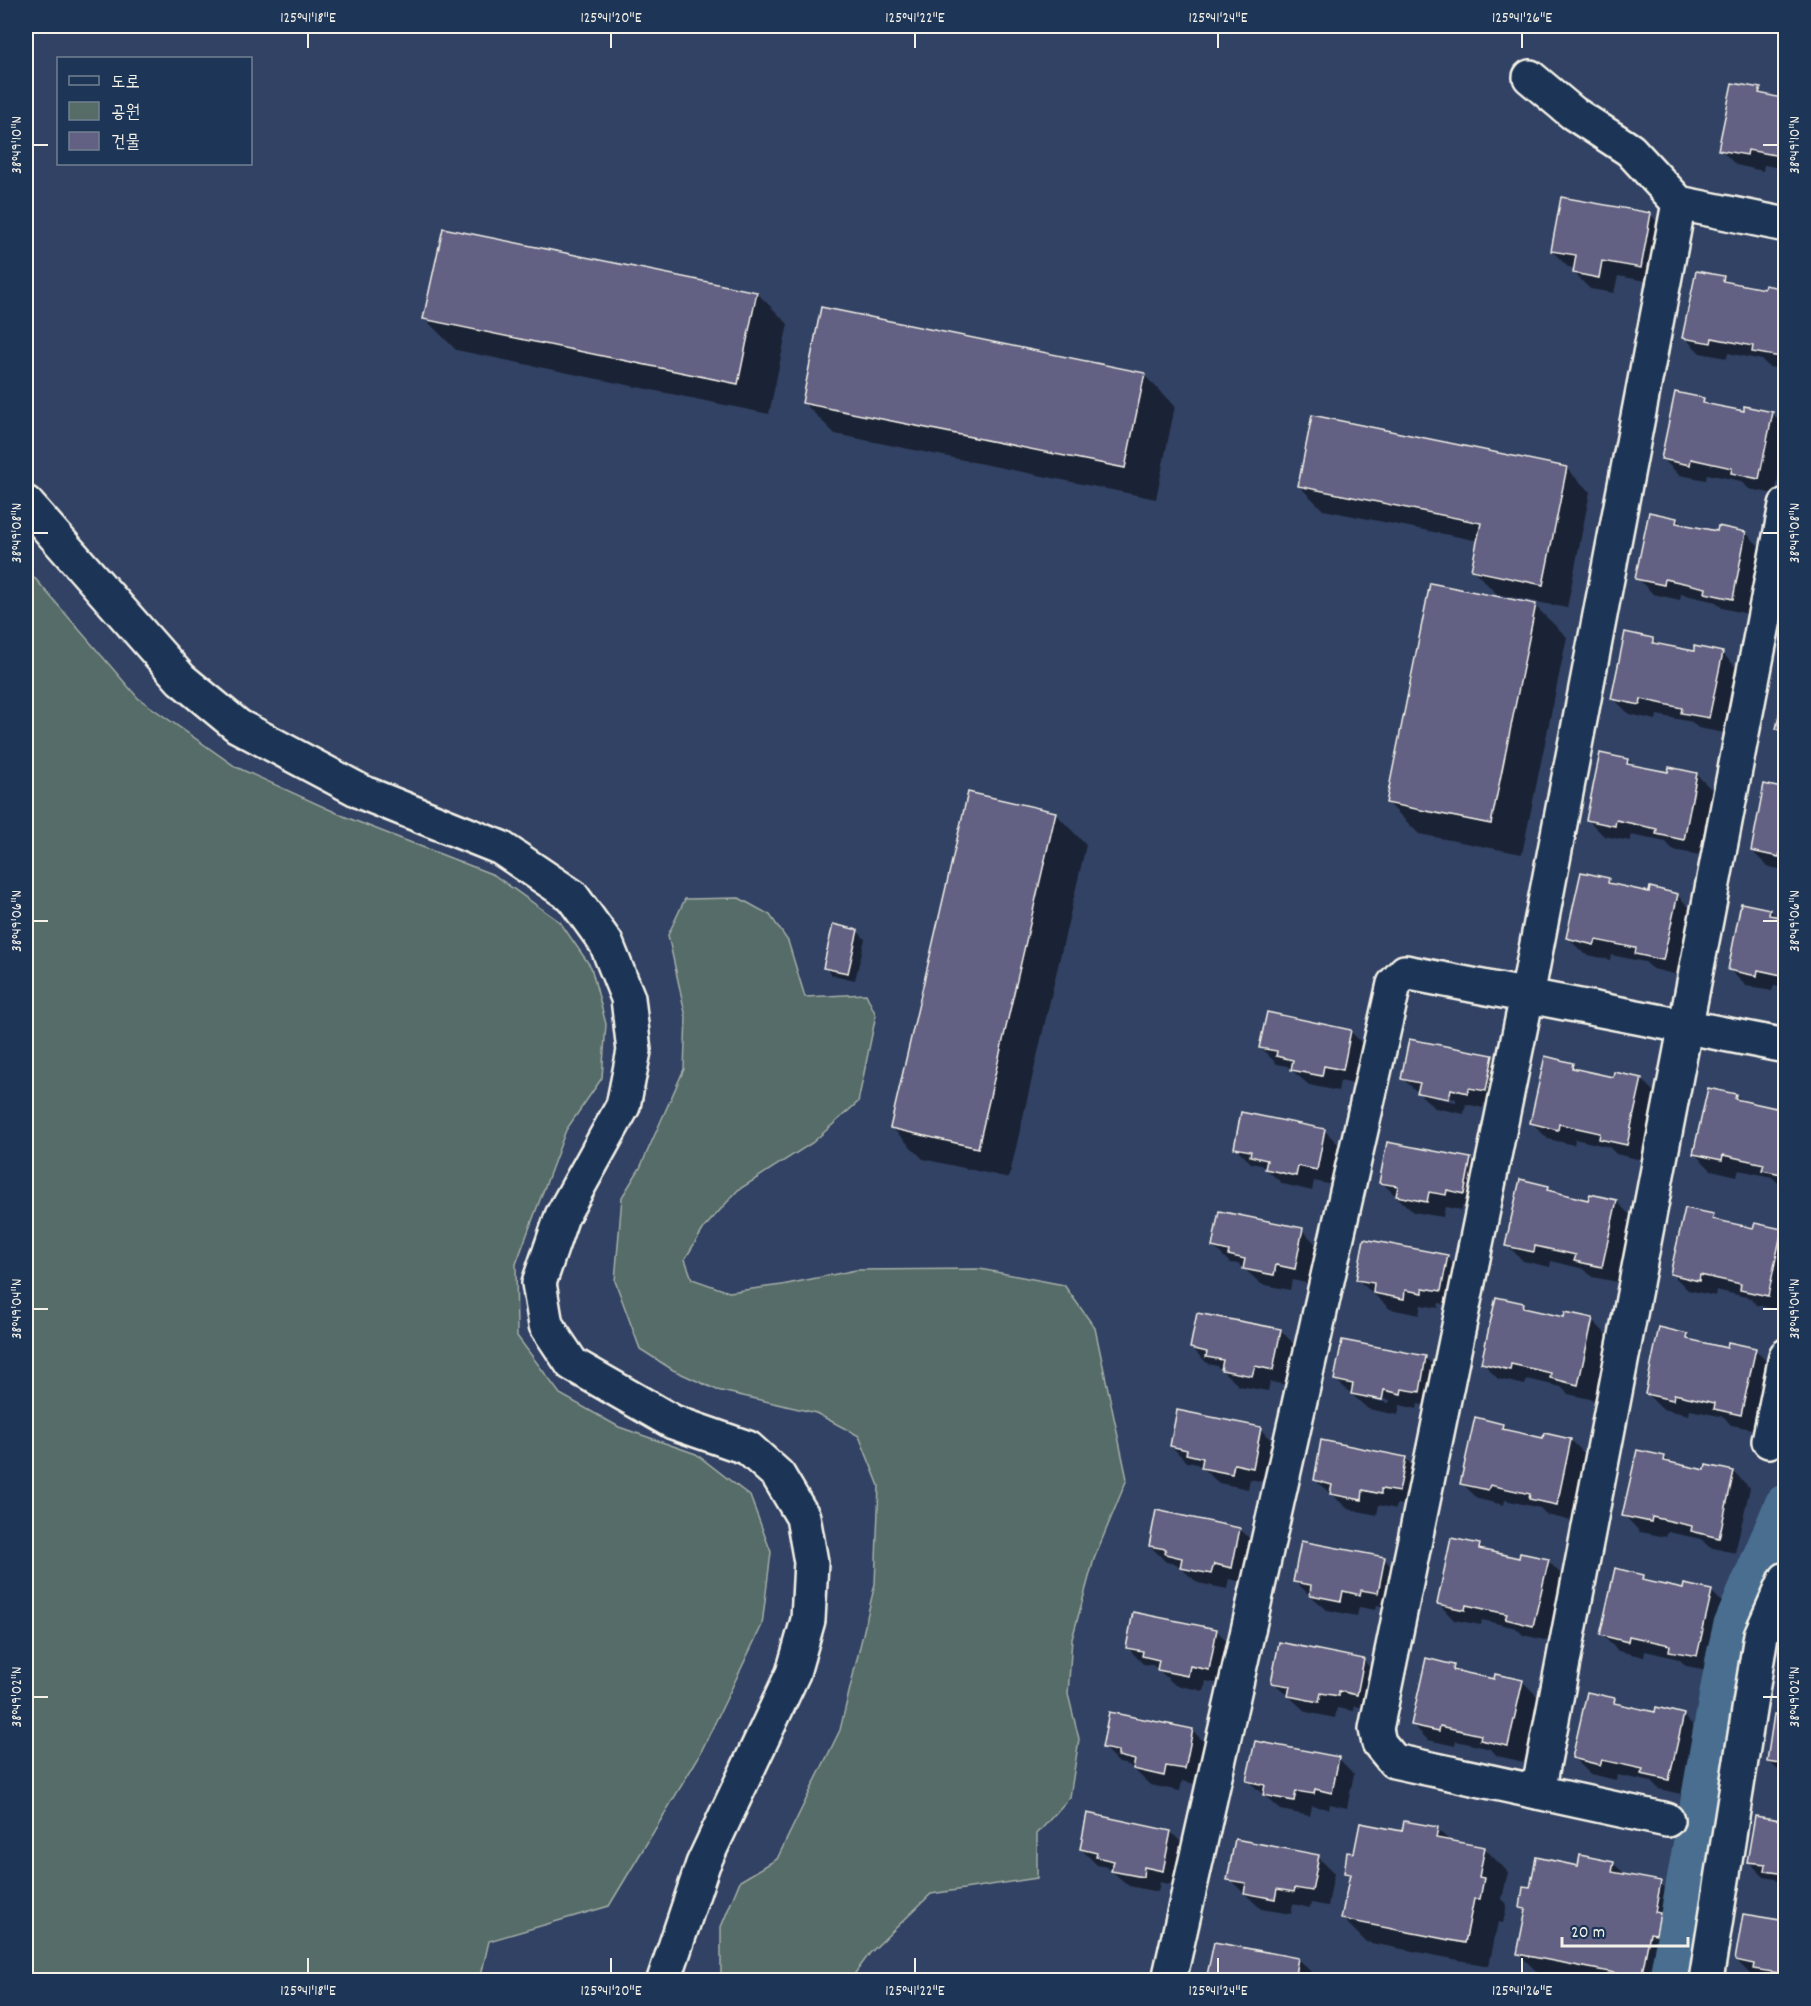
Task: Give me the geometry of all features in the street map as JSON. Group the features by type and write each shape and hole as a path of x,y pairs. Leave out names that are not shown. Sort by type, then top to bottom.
{"street":[{"path":"1530,77 1573,113 1630,150 1678,203 1785,225"},
{"path":"1666,1820 1394,1761 1379,1743 1376,1729 1527,996 1678,203"},
{"path":"26,503 181,678 238,726 364,793 501,848 572,896 606,943 628,998 634,1052 623,1106 562,1216 539,1283 546,1324 572,1364 673,1422 748,1448 778,1475 803,1517 811,1562 808,1620 793,1673 703,1864 664,1980"},
{"path":"1538,1792 1785,505"},
{"path":"1169,1980 1394,984 1405,972 1785,1046"},
{"path":"1769,1440 1785,1356"},
{"path":"1706,1980 1761,1635 1785,1579"}],"green space":[{"path":"26,568 138,698 236,767 348,818 494,875 560,922 591,967 606,1024 602,1078 566,1130 516,1264 517,1336 560,1394 619,1427 696,1454 750,1496 771,1552 762,1625 698,1758 609,1906 489,1941 480,1980 26,1980"},
{"path":"739,898 770,915 788,941 805,997 866,994 876,1015 858,1102 812,1143 738,1190 704,1228 685,1259 692,1279 729,1292 782,1285 856,1270 980,1269 1064,1285 1095,1328 1127,1479 1094,1559 1072,1639 1068,1694 1079,1739 1070,1797 1037,1834 1037,1878 931,1894 870,1953 850,1980 721,1980 721,1927 740,1881 777,1859 840,1730 875,1584 879,1486 859,1436 816,1413 717,1390 673,1370 640,1349 615,1281 622,1197 640,1168 684,1069 686,1017 668,935 685,899"}],"building":[{"path":"1732,83 1761,88 1759,93 1786,99 1786,157 1748,150 1747,155 1718,150"},
{"path":"1561,197 1651,213 1641,268 1602,261 1599,278 1573,273 1576,255 1551,251"},
{"path":"443,228 757,292 738,384 423,319"},
{"path":"1696,271 1724,276 1723,281 1764,289 1765,285 1786,289 1786,329 1780,357 1752,352 1753,346 1712,338 1711,343 1682,338"},
{"path":"821,307 1145,373 1125,468 802,403"},
{"path":"1675,392 1704,398 1703,403 1744,411 1744,406 1773,412 1759,479 1731,473 1732,468 1691,459 1690,465 1661,459"},
{"path":"1312,415 1567,467 1543,585 1471,570 1481,523 1298,486"},
{"path":"1649,512 1677,518 1676,523 1717,531 1718,526 1746,532 1733,599 1705,593 1706,588 1665,579 1664,585 1635,579"},
{"path":"1430,583 1536,604 1491,824 1386,803"},
{"path":"1625,632 1653,638 1653,643 1694,651 1694,646 1723,652 1709,718 1681,713 1682,708 1641,699 1640,705 1611,699"},
{"path":"1786,683 1786,732 1776,729"},
{"path":"1600,753 1628,759 1627,764 1668,772 1669,767 1697,773 1684,840 1656,834 1657,829 1616,820 1615,826 1586,820"},
{"path":"1764,784 1786,789 1786,853 1780,852 1779,857 1751,851"},
{"path":"968,792 1056,812 978,1148 890,1128"},
{"path":"1581,872 1609,878 1608,883 1649,892 1650,887 1678,894 1663,960 1635,954 1636,948 1596,940 1594,945 1566,938"},
{"path":"1741,903 1770,909 1769,915 1786,918 1786,976 1758,970 1757,976 1728,970"},
{"path":"833,924 858,930 848,973 823,968"},
{"path":"1267,1012 1351,1030 1343,1070 1324,1066 1322,1076 1291,1070 1293,1060 1276,1056 1277,1051 1259,1048"},
{"path":"1409,1039 1493,1055 1486,1091 1469,1088 1468,1093 1451,1089 1449,1099 1417,1093 1420,1083 1401,1079"},
{"path":"1545,1056 1573,1063 1572,1068 1613,1077 1614,1072 1642,1078 1627,1145 1599,1139 1600,1133 1559,1124 1558,1130 1530,1123"},
{"path":"1708,1088 1736,1094 1735,1099 1776,1108 1777,1103 1786,1105 1786,1175 1762,1170 1764,1164 1723,1155 1722,1160 1693,1154"},
{"path":"1241,1112 1325,1129 1317,1170 1298,1166 1296,1176 1265,1169 1267,1160 1250,1156 1251,1151 1234,1148"},
{"path":"1387,1142 1471,1158 1464,1194 1447,1190 1446,1195 1429,1192 1427,1202 1396,1196 1398,1186 1379,1183"},
{"path":"1520,1179 1549,1186 1547,1190 1588,1200 1590,1194 1617,1200 1602,1267 1574,1261 1576,1255 1535,1246 1534,1252 1505,1246"},
{"path":"1685,1208 1714,1214 1712,1219 1753,1228 1755,1223 1782,1229 1768,1296 1740,1290 1741,1284 1700,1275 1699,1281 1670,1274"},
{"path":"1219,1211 1303,1228 1295,1269 1276,1265 1274,1275 1243,1269 1245,1259 1228,1255 1229,1251 1212,1247"},
{"path":"1364,1239 1448,1255 1441,1291 1423,1288 1423,1293 1405,1290 1404,1299 1373,1293 1374,1283 1356,1280"},
{"path":"1496,1297 1524,1303 1523,1308 1564,1317 1565,1312 1593,1318 1578,1385 1550,1378 1551,1373 1511,1364 1510,1370 1481,1363"},
{"path":"1197,1313 1281,1329 1273,1370 1255,1366 1252,1376 1221,1370 1223,1360 1206,1357 1207,1352 1190,1348"},
{"path":"1659,1327 1688,1334 1687,1339 1727,1348 1728,1342 1756,1348 1741,1415 1714,1409 1715,1403 1674,1394 1673,1400 1645,1394"},
{"path":"1342,1340 1426,1356 1420,1392 1402,1389 1401,1394 1384,1390 1382,1400 1351,1394 1353,1384 1334,1380"},
{"path":"1177,1410 1261,1427 1253,1468 1234,1464 1232,1474 1201,1468 1203,1458 1186,1454 1187,1450 1170,1446"},
{"path":"1475,1417 1503,1424 1502,1429 1543,1438 1544,1433 1571,1439 1557,1505 1529,1499 1530,1494 1490,1485 1488,1490 1460,1484"},
{"path":"1321,1440 1406,1457 1399,1492 1381,1489 1381,1494 1363,1490 1362,1500 1330,1494 1332,1485 1314,1480"},
{"path":"1637,1450 1665,1456 1664,1461 1705,1470 1706,1465 1734,1471 1719,1538 1691,1531 1692,1526 1652,1517 1651,1522 1622,1516"},
{"path":"1156,1510 1240,1528 1232,1568 1214,1564 1211,1574 1180,1568 1182,1558 1165,1554 1166,1549 1149,1546"},
{"path":"1451,1538 1480,1544 1479,1549 1519,1558 1520,1553 1549,1559 1533,1626 1505,1619 1507,1614 1466,1605 1465,1610 1437,1604"},
{"path":"1301,1541 1385,1557 1378,1593 1361,1590 1360,1595 1343,1591 1341,1601 1310,1595 1311,1585 1293,1582"},
{"path":"1615,1568 1643,1575 1642,1580 1683,1589 1684,1584 1712,1590 1697,1656 1669,1651 1670,1645 1629,1636 1628,1642 1600,1635"},
{"path":"1133,1612 1217,1629 1209,1670 1190,1666 1188,1676 1157,1670 1159,1660 1142,1656 1143,1651 1126,1648"},
{"path":"1279,1642 1364,1659 1357,1695 1339,1691 1339,1696 1321,1693 1319,1702 1288,1696 1290,1686 1271,1683"},
{"path":"1426,1658 1454,1665 1453,1670 1494,1679 1495,1674 1523,1680 1508,1746 1480,1740 1481,1735 1440,1726 1439,1731 1411,1725"},
{"path":"1587,1692 1615,1698 1614,1703 1655,1712 1656,1707 1684,1714 1669,1780 1641,1774 1643,1769 1602,1760 1600,1765 1572,1758"},
{"path":"1109,1712 1193,1729 1185,1769 1166,1766 1164,1776 1133,1769 1135,1760 1118,1756 1118,1751 1102,1748"},
{"path":"1774,1714 1786,1716 1786,1764 1767,1761"},
{"path":"1255,1741 1339,1757 1332,1793 1315,1789 1314,1794 1296,1791 1294,1801 1263,1795 1265,1785 1246,1781"},
{"path":"1087,1813 1171,1831 1163,1871 1144,1867 1143,1877 1111,1871 1114,1861 1096,1857 1097,1853 1080,1849"},
{"path":"1755,1816 1786,1821 1786,1874 1765,1871 1766,1864 1747,1862"},
{"path":"1404,1821 1438,1827 1436,1838 1485,1847 1479,1877 1484,1878 1480,1899 1474,1899 1465,1943 1341,1919 1350,1874 1344,1873 1347,1852 1354,1853 1360,1823 1402,1831"},
{"path":"1235,1839 1319,1855 1312,1891 1295,1888 1294,1892 1277,1889 1275,1899 1244,1893 1246,1883 1227,1880"},
{"path":"1580,1855 1614,1862 1612,1872 1661,1881 1655,1912 1660,1913 1656,1934 1650,1933 1641,1978 1517,1954 1526,1909 1520,1908 1523,1887 1530,1888 1536,1857 1578,1866"},
{"path":"1743,1914 1786,1921 1786,1969 1780,1968 1779,1973 1753,1969 1754,1964 1735,1960"},
{"path":"1214,1942 1298,1958 1294,1980 1206,1980"}],"waterway":[{"path":"1671,1980 1735,1627 1786,1506"}]}
